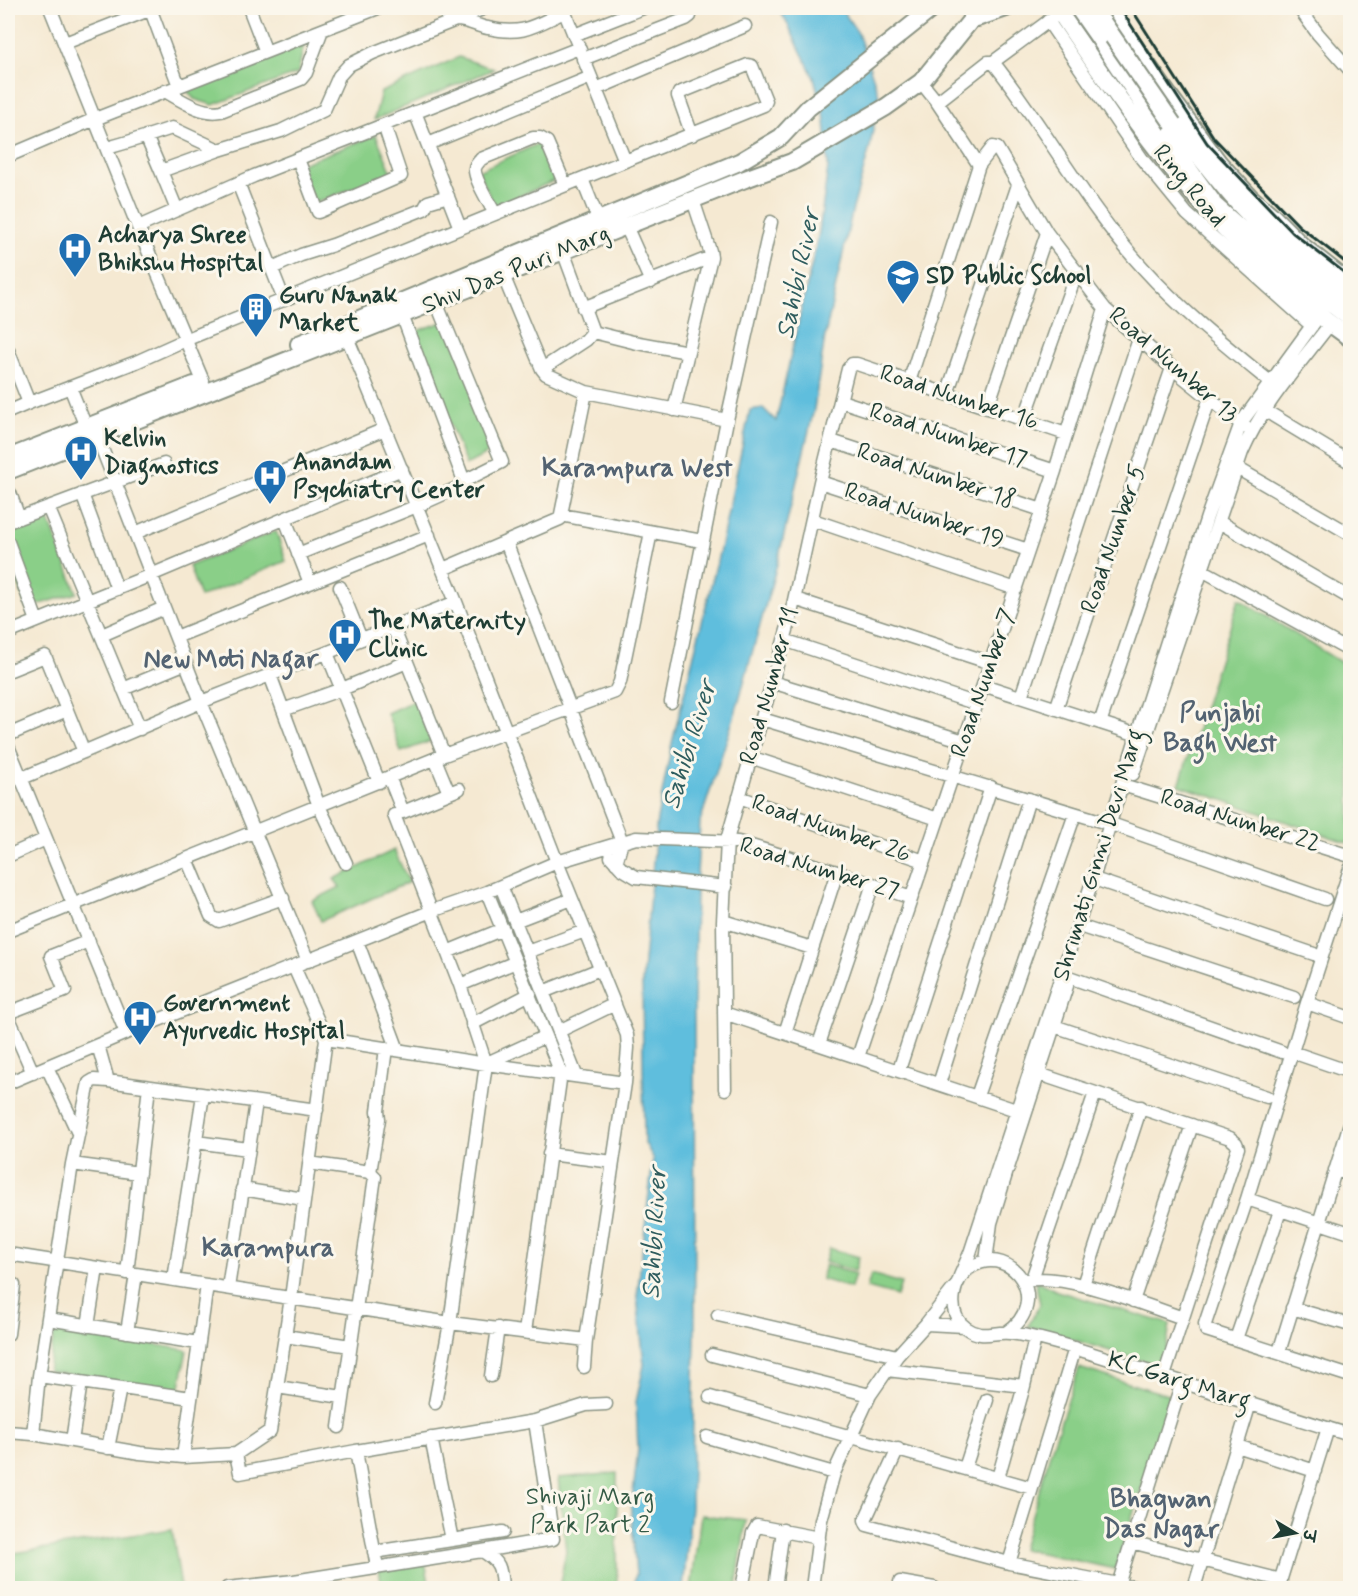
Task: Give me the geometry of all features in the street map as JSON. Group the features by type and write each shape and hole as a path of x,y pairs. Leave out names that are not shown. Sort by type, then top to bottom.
{"main road":[{"name":"Shiv Das Puri Marg","path":"8,471 203,381 299,344 739,162 781,137 808,108 933,8"},
{"name":"Shiv Das Puri Marg","path":"8,458 91,432 346,337 792,162 886,107 921,82 971,20 986,8"},
{"path":"971,20 1006,8"},
{"path":"1078,8 1163,134 1213,202"},
{"path":"1093,8 1173,124 1233,196 1260,225 1307,268 1350,299"},
{"path":"1077,38 1074,26 1080,17 1093,12 1111,11"},
{"name":"Ring Road","path":"1111,11 1167,93 1219,163 1250,197 1301,245 1350,284"},
{"name":"Ring Road","path":"1053,12 1077,38 1169,166 1218,224 1320,322 1350,338"},
{"path":"781,137 792,162"},
{"path":"1169,166 1193,188 1213,202 1295,277 1350,318"},
{"path":"1233,196 1301,245"}],"street":[{"path":"50,8 203,381"},
{"path":"65,43 151,8 179,86"},
{"path":"249,8 266,52"},
{"path":"341,8 346,21"},
{"path":"8,156 165,91 378,8"},
{"path":"161,171 281,131 324,110 339,76 349,65 484,8"},
{"path":"574,35 643,8"},
{"path":"138,227 238,183 415,112 686,19 690,15 691,8"},
{"path":"1299,8 1318,34 1350,70"},
{"path":"456,20 465,20 480,27 514,32 524,31 564,10 625,161"},
{"path":"938,102 988,62 993,62 1053,12 1142,159 1187,214 1320,322"},
{"path":"596,89 745,26"},
{"path":"165,91 198,108 214,113 221,111 301,79 306,74 322,30"},
{"path":"993,62 1092,202 1143,268 1198,323 1270,382"},
{"path":"8,412 136,363 185,340 692,135 766,104 752,66 748,65 679,93 678,96 692,135"},
{"path":"428,144 591,77"},
{"path":"909,382 979,165 938,102 921,82"},
{"path":"415,112 460,228"},
{"path":"298,159 318,213 401,176 384,125"},
{"path":"107,148 172,128 219,150"},
{"path":"146,136 177,210"},
{"path":"495,214 476,176 475,169 481,159 533,138 540,138 547,142 565,185"},
{"name":"Road Number 13","path":"979,165 991,147 996,148 1047,233 1105,309 1172,368 1251,432"},
{"path":"582,179 598,219"},
{"path":"238,183 284,300"},
{"path":"947,394 1018,185"},
{"path":"272,268 424,209 428,202 448,196"},
{"path":"674,410 711,257 693,200"},
{"path":"672,702 702,541 771,222"},
{"path":"626,226 651,282"},
{"path":"987,408 1047,233"},
{"path":"563,251 593,332"},
{"path":"583,308 711,257"},
{"path":"1024,420 1077,271"},
{"path":"503,275 542,369 552,377 586,392 728,420"},
{"path":"298,554 457,488 464,481 502,462 436,302"},
{"name":"Road Number 7","path":"858,1057 1055,471 1105,309"},
{"path":"402,315 464,481"},
{"name":"Shrimati Ginni Devi Marg","path":"986,1261 991,1223 1030,1072 1113,825 1207,517 1240,423 1270,382 1320,322"},
{"name":"Shrimati Ginni Devi Marg","path":"812,1588 821,1520 834,1473 870,1395 897,1356 926,1324 958,1282 1021,1112 1039,1074 1100,881 1113,825 1130,787 1141,736 1251,432 1320,322"},
{"path":"593,332 688,352"},
{"path":"542,369 586,340 593,332"},
{"path":"346,337 456,602 628,1042 625,1083 586,1340 584,1367"},
{"path":"1021,698 1139,339"},
{"path":"8,350 29,403"},
{"name":"Road Number 16","path":"852,364 1066,434"},
{"name":"Road Number 11","path":"725,1089 721,886 724,840 739,797 784,640 846,375 852,364"},
{"name":"Road Number 5","path":"1056,709 1172,368"},
{"path":"70,387 115,481 201,702 308,961"},
{"path":"443,570 560,519 586,392"},
{"path":"1100,723 1210,398"},
{"name":"Road Number 17","path":"841,401 1055,471"},
{"path":"1264,411 1350,462"},
{"path":"135,532 385,429"},
{"name":"Road Number 18","path":"831,441 1042,510"},
{"path":"10,493 13,520 164,464"},
{"path":"1237,468 1350,534"},
{"path":"8,631 88,601 402,469"},
{"name":"Road Number 19","path":"820,482 1028,550"},
{"path":"82,494 117,589"},
{"path":"48,507 140,729"},
{"path":"561,515 702,541"},
{"path":"285,519 310,583"},
{"path":"813,520 1016,589"},
{"path":"1219,522 1350,598"},
{"path":"8,930 440,757 615,692 618,687 651,532"},
{"path":"176,637 429,535"},
{"path":"8,542 37,621"},
{"path":"506,542 622,842 616,863"},
{"path":"1202,570 1350,651"},
{"path":"340,587 361,639"},
{"path":"795,598 991,663"},
{"path":"20,779 201,702 456,602"},
{"path":"102,635 164,608"},
{"path":"327,653 384,780 404,812 454,791 393,627"},
{"path":"784,640 976,704"},
{"path":"8,671 45,656 84,752"},
{"path":"283,710 407,662"},
{"path":"123,689 186,663"},
{"path":"270,675 319,806 346,863"},
{"path":"772,682 964,741"},
{"path":"983,685 1141,736"},
{"path":"8,735 67,710"},
{"path":"762,719 1113,825 1325,899"},
{"path":"8,746 126,1033"},
{"path":"750,757 938,819"},
{"path":"898,1070 991,787"},
{"name":"Road Number 22","path":"1130,787 1350,856"},
{"name":"Road Number 26","path":"739,797 924,861"},
{"path":"939,1084 1029,799"},
{"path":"977,1096 1075,814"},
{"path":"394,815 460,985 486,1064 450,1323 435,1403"},
{"name":"Road Number 27","path":"8,1083 126,1033 432,911 487,892 556,862 636,838 724,840 837,872 911,898"},
{"path":"8,856 46,839"},
{"path":"601,848 616,863 636,877 721,886"},
{"path":"187,859 211,916 219,921 283,898"},
{"path":"1350,869 1307,1003 1287,1052 1246,1199 1205,1324 1208,1332 1279,1352 1350,1376"},
{"path":"785,1033 837,872"},
{"path":"1100,881 1314,954"},
{"path":"819,1044 873,884"},
{"path":"501,886 576,1075"},
{"path":"487,892 561,1073 525,1332"},
{"path":"515,921 572,899"},
{"path":"723,921 812,948"},
{"path":"1085,928 1294,997"},
{"path":"447,952 503,929"},
{"path":"527,952 585,931"},
{"path":"33,1073 8,1015 64,991 51,956 89,940"},
{"path":"357,941 392,1049 378,1111 379,1119 370,1172"},
{"path":"460,985 516,962"},
{"path":"8,1432 183,1457 236,1454 270,1431 291,1298 326,1039 294,967"},
{"path":"543,992 600,969"},
{"path":"1069,977 1350,1072"},
{"path":"472,1024 530,994"},
{"path":"1307,1003 1350,1016"},
{"path":"559,1031 615,1004"},
{"path":"724,1013 1021,1112"},
{"path":"1054,1026 1267,1097"},
{"path":"486,1064 546,1036"},
{"path":"326,1039 625,1083"},
{"path":"98,1046 108,1081"},
{"path":"47,1067 78,1133"},
{"path":"1039,1074 1230,1138 1236,1143 1238,1148 1164,1377"},
{"path":"33,1434 39,1376 72,1164 89,1083 94,1080 108,1081 317,1110"},
{"path":"127,1332 139,1173 149,1087"},
{"path":"926,1324 964,1326 982,1334 992,1335 1007,1332 1024,1315 1028,1279 1095,1093"},
{"path":"174,1279 203,1095"},
{"path":"228,1288 255,1102"},
{"path":"1083,1285 1140,1107"},
{"path":"1279,1352 1350,1124"},
{"path":"1133,1301 1192,1125"},
{"path":"195,1142 249,1149"},
{"path":"549,1154 613,1162"},
{"path":"309,1163 370,1172 375,1177 339,1427"},
{"path":"72,1164 139,1173"},
{"path":"1335,1170 1350,1174"},
{"path":"242,1189 304,1199"},
{"path":"1246,1199 1350,1233"},
{"path":"1236,1340 1280,1211"},
{"path":"8,1254 450,1323 586,1340"},
{"path":"964,1326 954,1306 958,1282 973,1265 986,1261 1006,1265 1028,1279 1042,1277 1083,1285 1183,1318"},
{"path":"88,1326 97,1268"},
{"path":"8,1284 14,1285 8,1328"},
{"path":"183,1457 207,1285"},
{"path":"1292,1308 1350,1325"},
{"path":"718,1315 897,1356"},
{"path":"998,1478 1037,1338 1032,1333 1024,1315"},
{"path":"48,1319 198,1343"},
{"path":"491,1376 498,1328"},
{"name":"KC Garg Marg","path":"1007,1332 1075,1348 1350,1435"},
{"path":"285,1336 350,1346"},
{"path":"1009,1563 1075,1348"},
{"path":"712,1354 870,1395"},
{"path":"887,1370 1024,1386"},
{"path":"39,1376 191,1398"},
{"path":"72,1441 81,1382"},
{"path":"1117,1586 1182,1382"},
{"path":"277,1387 342,1397"},
{"path":"108,1448 120,1388"},
{"path":"710,1397 852,1435 1032,1488"},
{"path":"965,1468 987,1400"},
{"path":"1194,1588 1250,1403"},
{"path":"236,1454 240,1473 535,1421 586,1405 606,1404"},
{"path":"227,1588 294,1581 553,1539 535,1421"},
{"path":"1131,1542 1202,1560 1279,1584 1328,1428"},
{"path":"707,1437 834,1473"},
{"path":"431,1438 452,1540"},
{"path":"1237,1446 1315,1471"},
{"path":"898,1449 865,1520 867,1525 1009,1563 1117,1586 1139,1588"},
{"path":"356,1451 377,1567"},
{"path":"742,1588 755,1528 761,1526 819,1538"},
{"path":"775,1588 783,1530"},
{"path":"374,1552 503,1532"},
{"path":"482,1551 494,1558 499,1566 502,1588"},
{"path":"900,1582 934,1588"}],"green space":[{"path":"304,44 298,73 213,105 194,99 186,89"},
{"path":"459,57 494,69 374,120 381,92"},
{"path":"376,135 392,173 315,203 296,166"},
{"path":"542,142 558,179 495,207 478,171"},
{"path":"446,321 498,448 466,465 414,332"},
{"path":"46,513 77,593 27,608 8,553 8,532"},
{"path":"276,531 286,561 200,597 189,566"},
{"path":"1239,599 1350,668 1350,835 1348,843 1179,785"},
{"path":"415,700 431,741 401,752 387,713"},
{"path":"394,850 409,882 321,921 312,901 340,887 334,879"},
{"path":"829,1248 859,1257 855,1271 825,1262"},
{"path":"825,1265 855,1274 851,1288 821,1279"},
{"path":"871,1274 901,1283 897,1296 867,1288"},
{"path":"1035,1280 1057,1291 1170,1324 1163,1367 1028,1326 1040,1304"},
{"path":"55,1328 187,1350 179,1391 48,1371"},
{"path":"1079,1368 1171,1396 1115,1569 1022,1549 1051,1450"},
{"name":"Shivaji Marg Park Part 2","path":"617,1473 617,1579 615,1588 559,1588 566,1551 558,1478"},
{"path":"701,1515 746,1520 736,1588 691,1588"},
{"path":"172,1529 181,1588 8,1588 8,1554"},
{"path":"425,1561 430,1588 382,1588 379,1569"}],"water":[{"name":"Sahibi River","path":"776,8 841,8 858,33 879,95 870,147 852,212 825,336 814,409 776,568 735,714 700,822 694,998 695,1341 691,1508 683,1588 633,1588 636,1574 631,1511 638,1449 636,1402 644,1365 637,1296 653,1158 644,1141 642,983 657,819 672,743 720,549 750,410 763,408 776,421 819,232 828,167 825,119 814,78 785,19"}],"railway":[{"path":"1120,8 1207,143 1293,233 1350,277"},
{"path":"1131,8 1214,138 1299,226 1350,266"}],"place":[{"name":"Acharya Shree Bhikshu Hospital","path":"75,278"},
{"name":"SD Public School","path":"903,305"},
{"name":"Guru Nanak Market","path":"256,338"},
{"name":"Kelvin Diagnostics","path":"81,481"},
{"name":"Anandam Psychiatry Center","path":"270,505"},
{"name":"The Maternity Clinic","path":"345,664"},
{"name":"Government Ayurvedic Hospital","path":"140,1046"}],"district":[{"name":"Karampura West","path":"637,469"},
{"name":"New Moti Nagar","path":"231,660"},
{"name":"Punjabi Bagh West","path":"1220,729"},
{"name":"Karampura","path":"268,1249"},
{"name":"Bhagwan Das Nagar","path":"1161,1515"}]}
